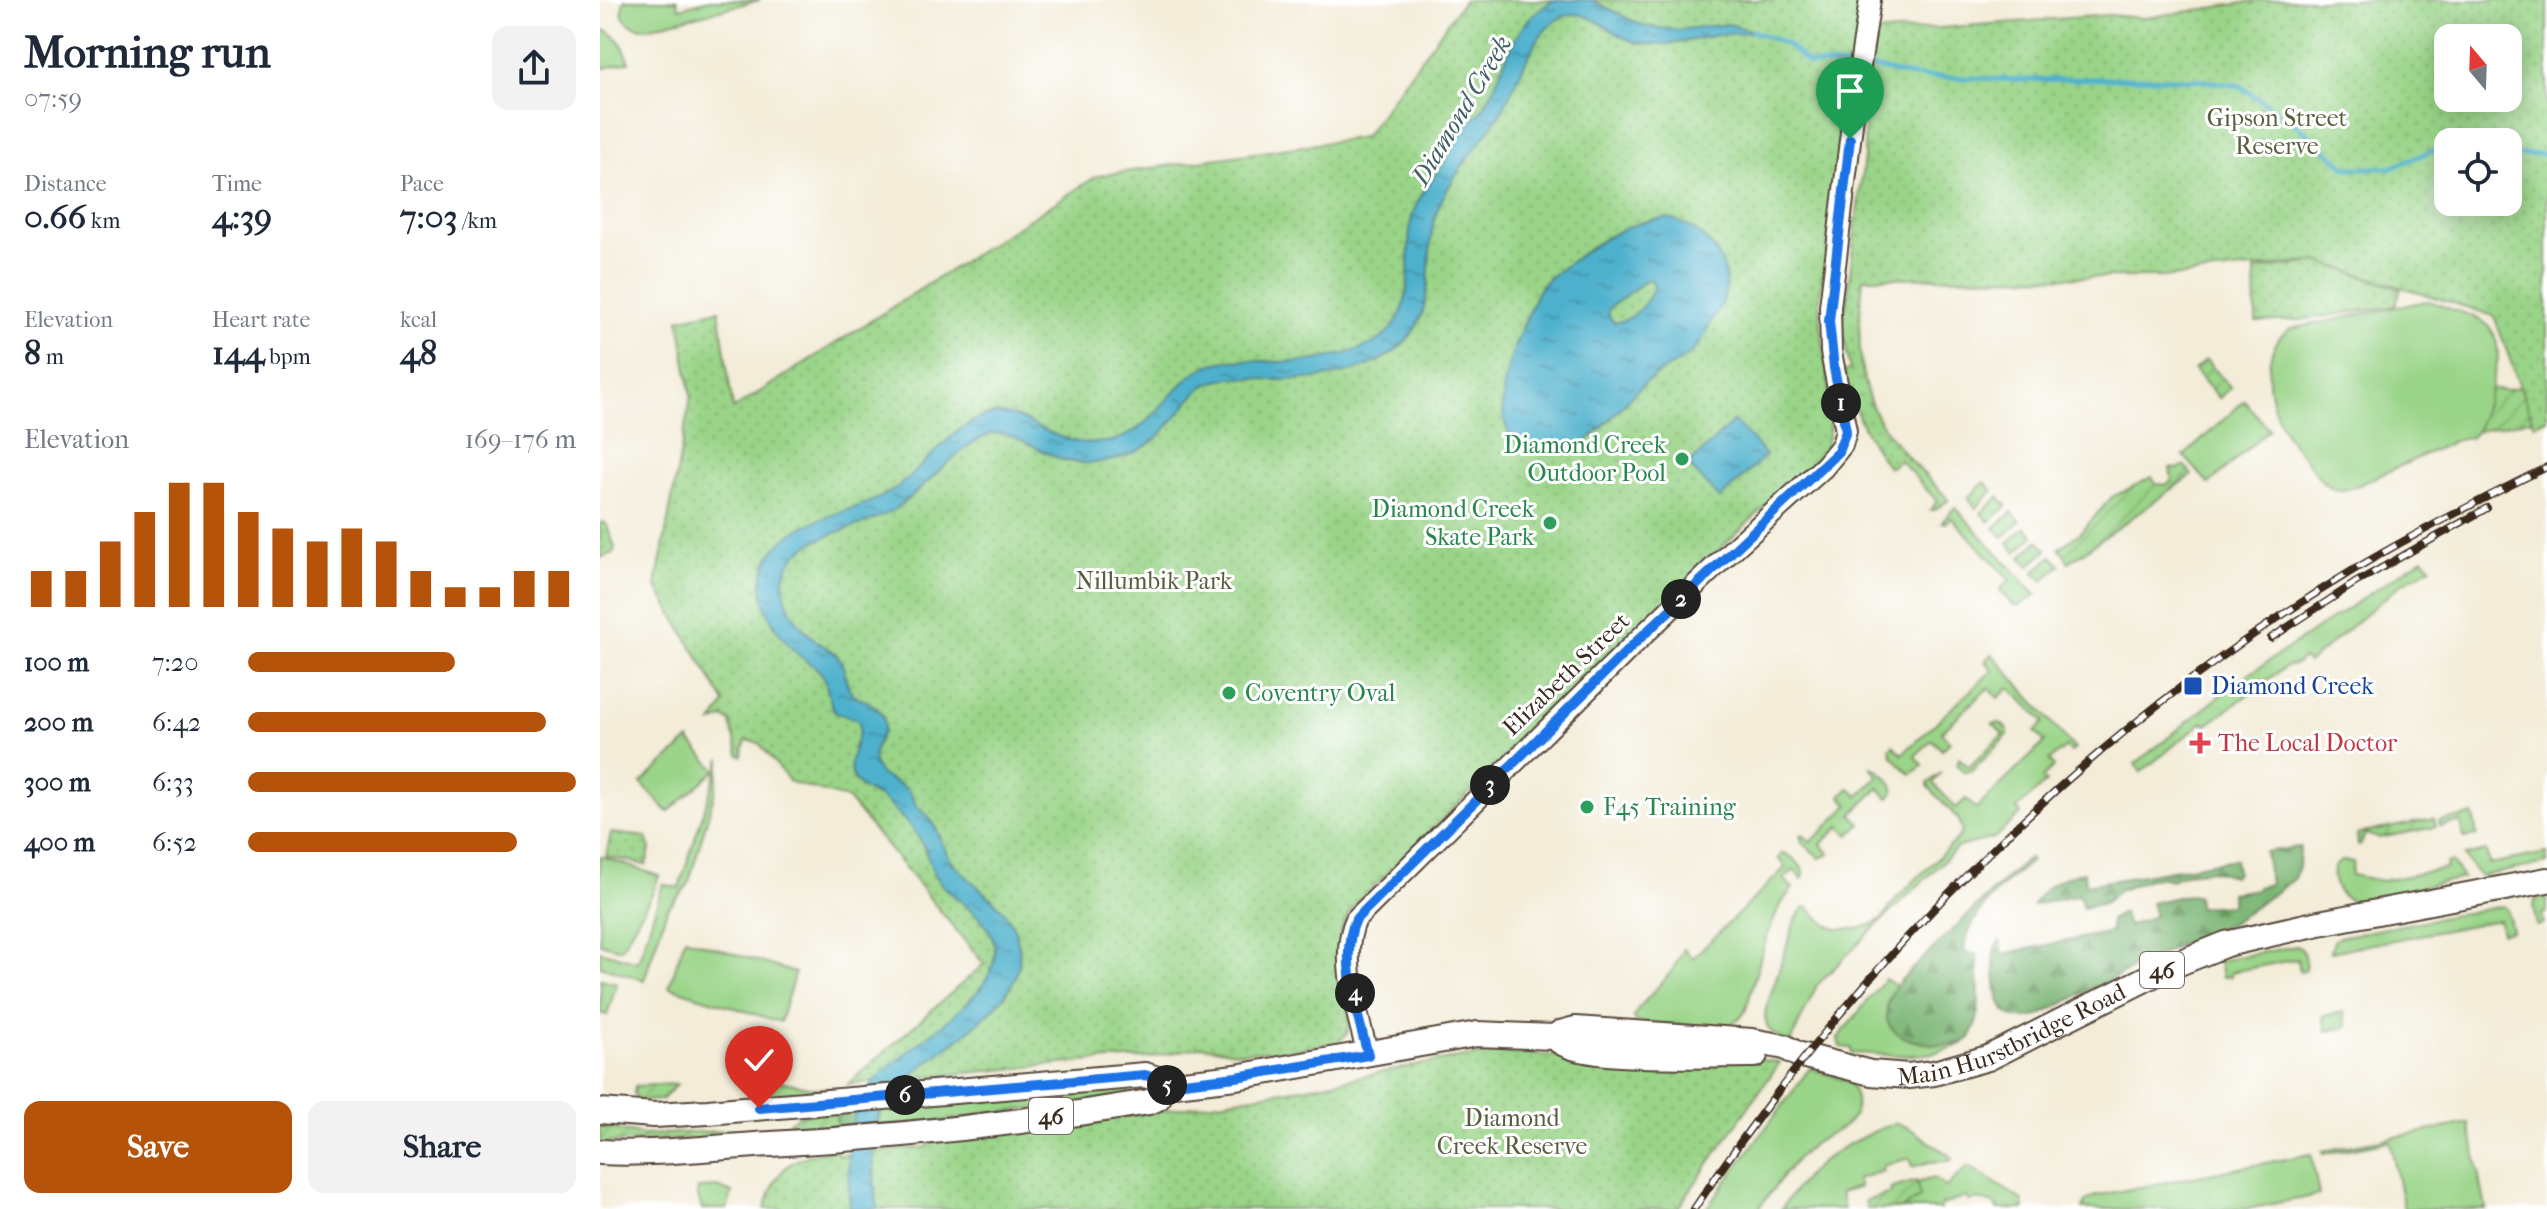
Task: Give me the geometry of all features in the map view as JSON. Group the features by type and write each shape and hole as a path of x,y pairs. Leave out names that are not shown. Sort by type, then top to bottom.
{"main road":[{"name":"Main Hurstbridge Road","path":"1166,1085 1236,1077 1477,1034 1555,1037 1563,1045 1573,1048 1618,1053 1783,1057 1797,1054 1885,1075 1920,1075 1953,1070 2001,1052 2169,967 2226,944 2319,923 2547,880"},
{"name":"Main Hurstbridge Road","path":"759,1108 1145,1075 1166,1085"},
{"name":"Main Hurstbridge Road","path":"772,1144 927,1133 1149,1102 1158,1098 1166,1085"},
{"name":"46","path":"600,1111 654,1115 759,1108"},
{"path":"759,1108 770,1130 772,1144"},
{"path":"745,1146 747,1133 759,1108"},
{"name":"46","path":"600,1152 662,1152 772,1144"}],"street":[{"name":"Elizabeth Street","path":"1368,1055 1348,952 1356,919 1636,642 1824,467 1838,452 1845,438 1830,336 1833,281 1870,0"}],"green space":[{"path":"625,0 677,0 679,8 710,0 760,0 645,28 633,25 624,18"},
{"name":"Nillumbik Park","path":"1464,0 1863,0 1820,297 1830,420 1823,452 1653,612 1354,906 1345,920 1339,948 1350,1022 1347,1034 1338,1042 1292,1050 1236,1052 1203,1046 1148,1058 848,1084 984,964 848,799 790,782 759,743 746,740 742,756 739,755 730,721 724,718 712,723 725,703 656,586 691,396 679,319 719,310 733,409 1097,176 1364,137"},
{"name":"Gipson Street Reserve","path":"2264,0 2547,0 2547,419 2534,425 2494,316 2318,261 2170,277 1863,278 1859,334 1867,391 1889,435 1949,500 1930,510 1937,501 1900,460 1888,467 1866,433 1844,371 1850,370 1844,337 1838,338 1840,307 1846,307 1864,157 1865,105 1874,33 2108,15 2144,18"},
{"path":"600,29 619,41 629,62 600,69"},
{"path":"2319,262 2401,289 2395,306 2300,320 2256,322 2255,270"},
{"path":"2427,301 2483,321 2496,339 2498,359 2477,431 2471,437 2454,441 2353,487 2341,490 2330,487 2293,444 2279,421 2270,393 2269,363 2273,350 2290,329"},
{"path":"2206,360 2231,388 2219,398 2194,370"},
{"path":"2520,387 2532,419 2477,431 2491,389"},
{"path":"2244,401 2269,429 2209,484 2184,456"},
{"path":"2185,466 2192,475 2069,562 2059,548 2080,533 2112,497 2152,477 2157,484 2167,485 2172,480 2170,468"},
{"path":"1985,482 1993,491 1976,508 1968,498"},
{"path":"1999,497 2007,506 1989,522 1981,513"},
{"path":"1955,507 2036,595 2019,606 2013,605 2000,590 2010,580 1952,518 1946,523 1942,522"},
{"path":"2012,512 2020,521 2003,537 1994,528"},
{"path":"603,522 615,548 613,553 600,558 600,523"},
{"path":"2025,527 2034,536 2016,552 2008,543"},
{"path":"2038,541 2047,550 2029,566 2021,557"},
{"path":"2052,556 2060,565 2043,581 2034,572"},
{"path":"2423,558 2431,567 2401,584 2308,663 2303,658 2285,667 2207,725 2203,722 2141,772 2135,764 2236,683"},
{"path":"1992,654 2075,749 2071,752 2066,747 2049,761 2054,767 2042,778 2046,782 2017,809 2021,814 1994,838 1958,847 1817,985 1790,1043 1770,1030 1765,1016 1794,924 1802,909 1807,907 1827,925 1838,929 1858,929 1882,919 1896,899 1962,831 1959,820 1928,783 1941,773 1933,783 1956,808 1966,799 1976,809 2045,742 2035,731 2044,722 2010,688 1998,698 1988,688 1941,732 1950,742 1942,750 1932,740 1915,756 1923,765 1912,774 1892,756 1890,749 1893,745 1902,754 1993,670 1985,661"},
{"path":"2000,723 2007,729 2008,735 1972,771 1963,772 1957,765 1959,758 1969,767 2003,734 1993,724"},
{"path":"689,740 716,770 668,812 641,783"},
{"path":"721,758 715,792 688,885 667,909 644,980 600,966 600,951 638,962 663,884 679,888"},
{"path":"1871,767 1886,777 1894,792 1888,798 1879,788 1852,814 1861,824 1849,835 1840,826 1821,844 1830,854 1820,858 1802,842 1800,835 1811,842 1849,805 1841,796 1849,788 1858,796 1878,777"},
{"path":"2473,815 2477,835 2464,838 2460,822 2440,826 2439,821"},
{"path":"2434,819 2436,827 2379,838 2365,834 2358,846 2357,834"},
{"path":"611,833 646,837 650,849 646,865 606,856"},
{"path":"2300,847 2299,867 2293,880 2230,924 2183,943 2038,1016 2025,1018 2008,1014 1999,1001 1994,958 1995,947 2000,941 2003,954 2111,932 2110,920 2123,913 2128,926 2155,916 2151,903 2181,896 2197,895 2198,907 2231,905 2231,893 2270,884 2265,852"},
{"path":"2486,851 2489,864 2547,853 2547,863 2482,876 2464,856"},
{"path":"1783,853 1797,862 1804,876 1802,879 1794,870 1784,879 1793,888 1784,899 1770,929 1742,1016 1720,1027 1636,1022 1634,1017 1637,1010 1672,971 1684,949 1693,958 1786,867 1778,858"},
{"path":"600,856 659,876 621,949 600,943"},
{"path":"2028,858 2031,861 1998,890 1979,912 1967,938 1964,953 1977,954 1979,998 1977,1020 1969,1039 1942,1045 1900,1036 1890,1026 1887,1015 1890,997 1896,986"},
{"path":"2235,859 2237,872 2233,876 2211,870 2186,873 2171,880 2160,877 2149,879 2120,890 2104,903 2083,908 2079,895 2033,905 2048,887 2084,872 2086,885"},
{"path":"2341,861 2353,862 2351,875 2382,881 2447,868 2446,863 2452,862 2463,878 2352,901 2339,892 2335,883 2334,867"},
{"path":"2547,898 2547,912 2542,914 2544,924 2537,926 2533,905 2535,900"},
{"path":"2503,906 2507,909 2512,931 2502,933 2499,920 2331,952 2334,941 2339,937"},
{"path":"685,938 795,973 780,1022 669,987"},
{"path":"2296,946 2305,956 2305,970 2300,972 2297,959 2231,972 2231,976 2222,977 2219,962 2222,960"},
{"path":"601,979 617,983 607,1015 600,1013"},
{"path":"1885,979 1896,986 1888,1001 1952,1045 1965,1042 1938,1052 1910,1055 1852,1053 1851,1048 1840,1047 1838,1038"},
{"path":"2344,1012 2347,1027 2326,1031 2323,1016"},
{"name":"Diamond Creek Reserve","path":"1504,1053 1651,1061 1756,1059 1780,1062 1677,1209 765,1209 781,1172 797,1160 820,1152 836,1149 838,1155 928,1147 928,1142 1208,1104 1428,1063"},
{"path":"1810,1068 1849,1082 1856,1100 1852,1118 1803,1153 1758,1209 1706,1209"},
{"path":"770,1079 813,1088 833,1088 833,1090 768,1094"},
{"path":"677,1084 662,1100 639,1101 634,1094 635,1086"},
{"path":"1127,1087 1129,1095 876,1130 882,1109"},
{"path":"835,1110 838,1134 794,1132 789,1129 789,1122 800,1115"},
{"path":"856,1111 851,1132 838,1134 836,1113"},
{"path":"1897,1123 1953,1158 1912,1167 1909,1158 1883,1166 1883,1171 1857,1179 1860,1187 1840,1193 1844,1209 1781,1209 1798,1186 1825,1159 1883,1127"},
{"path":"2469,1123 2486,1209 2404,1209 2390,1141 2323,1154 2322,1151"},
{"path":"600,1126 644,1135 734,1130 739,1133 738,1137 600,1143"},
{"path":"2311,1154 2319,1195 2247,1209 2083,1209 2086,1201 2095,1196"},
{"path":"1967,1167 2022,1200 2024,1209 1996,1209 1996,1205 1978,1199 1969,1201 1967,1197 1941,1205 1941,1209 1901,1209 1920,1197 1916,1183 1934,1178 1946,1187"},
{"path":"1916,1181 1920,1197 1901,1209 1867,1209 1865,1201"},
{"path":"718,1187 732,1193 727,1209 702,1209 698,1188"}],"water":[{"path":"1554,0 1592,0 1643,26 1676,30 1729,24 1755,32 1646,44 1627,39 1584,15 1574,14 1555,21 1547,28 1533,47 1499,116 1442,199 1433,224 1427,293 1420,319 1410,336 1381,360 1363,368 1323,377 1285,380 1231,378 1211,383 1196,393 1169,426 1148,445 1130,455 1107,461 1068,461 1016,438 997,433 988,435 965,449 894,510 808,545 789,564 784,585 788,606 815,640 839,658 851,692 875,706 882,715 884,729 873,755 878,771 910,793 933,824 951,860 1009,919 1019,947 1017,972 1006,994 965,1034 916,1071 881,1110 874,1145 878,1209 850,1209 850,1139 860,1101 874,1082 966,1004 984,983 994,962 993,939 984,922 940,882 912,829 886,802 863,789 854,778 851,759 860,725 857,720 835,712 821,673 785,641 774,624 762,591 763,574 769,558 781,543 799,529 893,490 954,435 981,418 1007,414 1069,440 1087,443 1115,440 1144,423 1179,387 1205,367 1229,361 1295,362 1322,359 1363,348 1383,337 1402,311 1406,296 1410,232 1418,201 1463,132 1485,105 1518,34 1535,13"},
{"path":"1667,218 1692,228 1712,246 1724,270 1726,284 1722,305 1701,341 1693,352 1644,384 1584,443 1553,454 1536,452 1518,444 1508,430 1503,413 1503,393 1519,334 1539,290 1551,277 1603,239 1627,227","holes":["1648,279 1654,286 1644,305 1633,316 1613,322 1608,313 1610,307"]},
{"path":"1734,421 1766,455 1720,499 1688,465"}],"waterway":[{"name":"Diamond Creek","path":"1752,31 1786,44 1809,64 1856,66"},
{"name":"Diamond Creek","path":"1866,66 1911,76 2023,80 2200,80 2240,86 2301,128 2346,168 2390,168 2434,151"},
{"name":"Diamond Creek","path":"2522,155 2547,154"}],"railway":[{"path":"1694,1209 1761,1115 1832,1024 1908,936 1989,853 2074,774 2164,700 2257,632 2378,555 2547,467"},
{"path":"2271,638 2355,583 2487,508"}],"place":[{"name":"Diamond Creek Outdoor Pool","path":"1682,459"},
{"name":"Diamond Creek Skate Park","path":"1550,523"},
{"name":"Diamond Creek","path":"2193,686"},
{"name":"Coventry Oval","path":"1229,693"},
{"name":"The Local Doctor","path":"2200,743"},
{"name":"F45 Training","path":"1587,807"}],"route":[{"path":"759,1108 1145,1075 1166,1085 1368,1055 1348,952 1348,941 1356,919 1636,642 1824,467 1842,445 1846,431 1831,352 1829,321 1850,139"}]}
